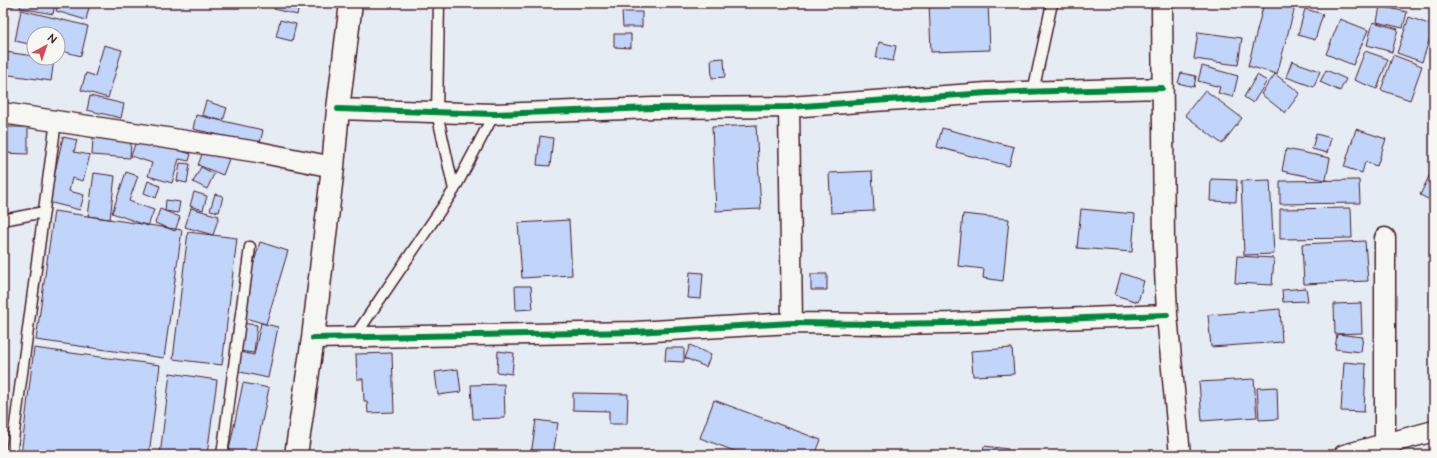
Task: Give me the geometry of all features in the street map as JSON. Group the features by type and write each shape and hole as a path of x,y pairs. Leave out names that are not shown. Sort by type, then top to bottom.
{"main road":[{"path":"296,455 313,338 351,3"}],"street":[{"path":"1162,3 1164,245 1167,315 1180,455"},
{"path":"338,109 494,114 653,108 789,107 987,93 1162,88"},
{"path":"789,107 792,323"},
{"path":"3,113 258,152 333,167"},
{"path":"1385,444 1386,238"},
{"path":"313,338 354,336 635,332 792,323 950,323 1167,315"},
{"path":"1344,455 1434,431"}],"lane":[{"path":"439,3 436,112 454,190"},
{"path":"1034,92 1052,3"},
{"path":"354,336 454,190 494,114"},
{"path":"11,455 56,121"},
{"path":"3,220 44,212"},
{"path":"222,455 250,247"}],"building":[{"path":"3,3 14,3 13,7 3,6"},
{"path":"21,3 55,3 53,14 20,8"},
{"path":"58,3 90,3 86,20 56,11"},
{"path":"276,3 300,3 297,15 274,9"},
{"path":"929,3 988,3 990,50 931,52"},
{"path":"1264,3 1296,3 1277,74 1248,66"},
{"path":"1380,6 1407,12 1403,28 1377,22"},
{"path":"1305,9 1323,14 1315,40 1298,35"},
{"path":"21,10 88,26 81,56 66,52 66,26 26,26 26,43 15,41"},
{"path":"622,12 642,12 642,27 623,27"},
{"path":"1409,17 1434,26 1422,62 1397,53"},
{"path":"1340,19 1368,30 1353,65 1326,54"},
{"path":"280,20 296,24 292,41 276,37"},
{"path":"1373,22 1398,29 1392,52 1367,45"},
{"path":"1198,32 1242,38 1238,65 1194,59"},
{"path":"614,34 631,34 631,48 614,47"},
{"path":"879,42 896,46 893,61 876,58"},
{"path":"104,45 122,50 108,98 81,90 86,73 95,76"},
{"path":"1365,51 1388,59 1377,89 1354,80"},
{"path":"5,52 26,55 26,66 53,66 51,81 3,74"},
{"path":"1393,55 1422,66 1410,100 1381,90"},
{"path":"724,58 725,77 712,78 711,59"},
{"path":"1292,61 1320,71 1314,87 1286,77"},
{"path":"1202,66 1238,76 1233,97 1218,93 1220,87 1198,81"},
{"path":"1326,70 1346,79 1340,91 1320,82"},
{"path":"1181,73 1196,76 1194,87 1178,83"},
{"path":"1275,74 1300,93 1285,113 1261,94"},
{"path":"1257,75 1267,81 1253,103 1244,97"},
{"path":"1205,90 1242,118 1222,144 1185,115"},
{"path":"90,96 124,104 121,118 87,110"},
{"path":"206,101 227,108 223,121 202,115"},
{"path":"196,115 263,130 260,144 193,129"},
{"path":"756,125 761,209 716,211 712,127"},
{"path":"3,127 28,127 28,154 3,153"},
{"path":"942,128 1014,147 1009,166 937,147"},
{"path":"1356,129 1386,139 1377,166 1365,162 1362,173 1344,167"},
{"path":"1316,134 1331,138 1327,153 1312,149"},
{"path":"540,136 553,138 550,166 537,165"},
{"path":"63,137 77,140 74,152 90,155 83,181 72,178 69,191 84,195 80,210 48,202"},
{"path":"93,137 131,141 130,158 92,155"},
{"path":"137,138 191,154 189,161 179,159 172,183 148,176 152,163 131,156"},
{"path":"204,149 229,159 223,175 198,165"},
{"path":"1286,149 1330,158 1326,180 1282,171"},
{"path":"180,163 190,164 187,183 177,181"},
{"path":"1434,166 1434,202 1420,195"},
{"path":"201,167 214,174 207,189 193,182"},
{"path":"872,171 874,211 831,213 829,173"},
{"path":"126,172 138,176 129,201 154,210 148,226 112,213"},
{"path":"94,173 115,176 110,219 88,216"},
{"path":"1211,179 1237,180 1236,202 1210,201"},
{"path":"1270,180 1274,254 1244,255 1241,181"},
{"path":"1359,180 1360,203 1280,204 1280,181"},
{"path":"148,181 160,186 156,198 144,193"},
{"path":"194,192 207,196 203,210 190,206"},
{"path":"215,194 223,196 219,212 210,210"},
{"path":"166,200 180,202 178,213 165,211"},
{"path":"191,208 219,216 213,235 185,227"},
{"path":"1351,208 1352,238 1280,239 1280,209"},
{"path":"160,209 180,217 175,231 155,223"},
{"path":"1081,209 1135,214 1132,252 1077,248"},
{"path":"54,211 182,230 164,358 36,340"},
{"path":"963,214 1009,219 1003,281 983,278 984,269 958,266"},
{"path":"569,220 572,275 522,278 518,223"},
{"path":"188,232 237,238 222,365 173,359"},
{"path":"1365,241 1368,281 1304,284 1302,244"},
{"path":"260,242 288,251 266,324 238,316"},
{"path":"1237,256 1274,258 1272,285 1235,283"},
{"path":"690,272 703,273 701,299 688,298"},
{"path":"1121,273 1144,281 1138,302 1115,295"},
{"path":"811,274 827,274 827,290 811,290"},
{"path":"515,286 531,286 533,309 516,310"},
{"path":"1306,288 1308,301 1283,302 1282,290"},
{"path":"1361,303 1362,333 1335,334 1334,304"},
{"path":"1280,309 1282,342 1211,347 1208,315"},
{"path":"241,323 257,325 254,353 238,351"},
{"path":"261,323 278,327 268,378 236,371 240,352 254,355"},
{"path":"1337,334 1363,337 1361,352 1335,349"},
{"path":"690,345 711,355 706,367 685,358"},
{"path":"34,348 160,365 149,455 21,455"},
{"path":"666,348 684,348 684,362 665,361"},
{"path":"1012,348 1014,374 973,376 971,351"},
{"path":"498,351 514,353 512,374 497,372"},
{"path":"392,353 394,412 368,413 367,401 364,401 363,379 357,379 356,354"},
{"path":"1344,362 1366,364 1364,412 1341,411"},
{"path":"458,369 461,392 438,395 435,372"},
{"path":"170,373 217,380 207,455 160,455"},
{"path":"1254,379 1257,417 1202,421 1199,382"},
{"path":"243,383 269,388 255,455 228,455"},
{"path":"504,384 505,418 473,419 471,385"},
{"path":"1277,387 1278,419 1259,420 1257,388"},
{"path":"573,393 628,394 627,424 609,424 609,411 573,410"},
{"path":"714,400 821,440 815,455 745,455 700,438"},
{"path":"536,420 558,423 553,455 531,455"},
{"path":"984,446 1008,449 1007,455 983,455"}],"cycle path":[{"path":"338,109 494,114 653,108 789,107 987,93 1162,88"},
{"path":"313,338 635,332 792,323 950,323 1167,315"}]}
